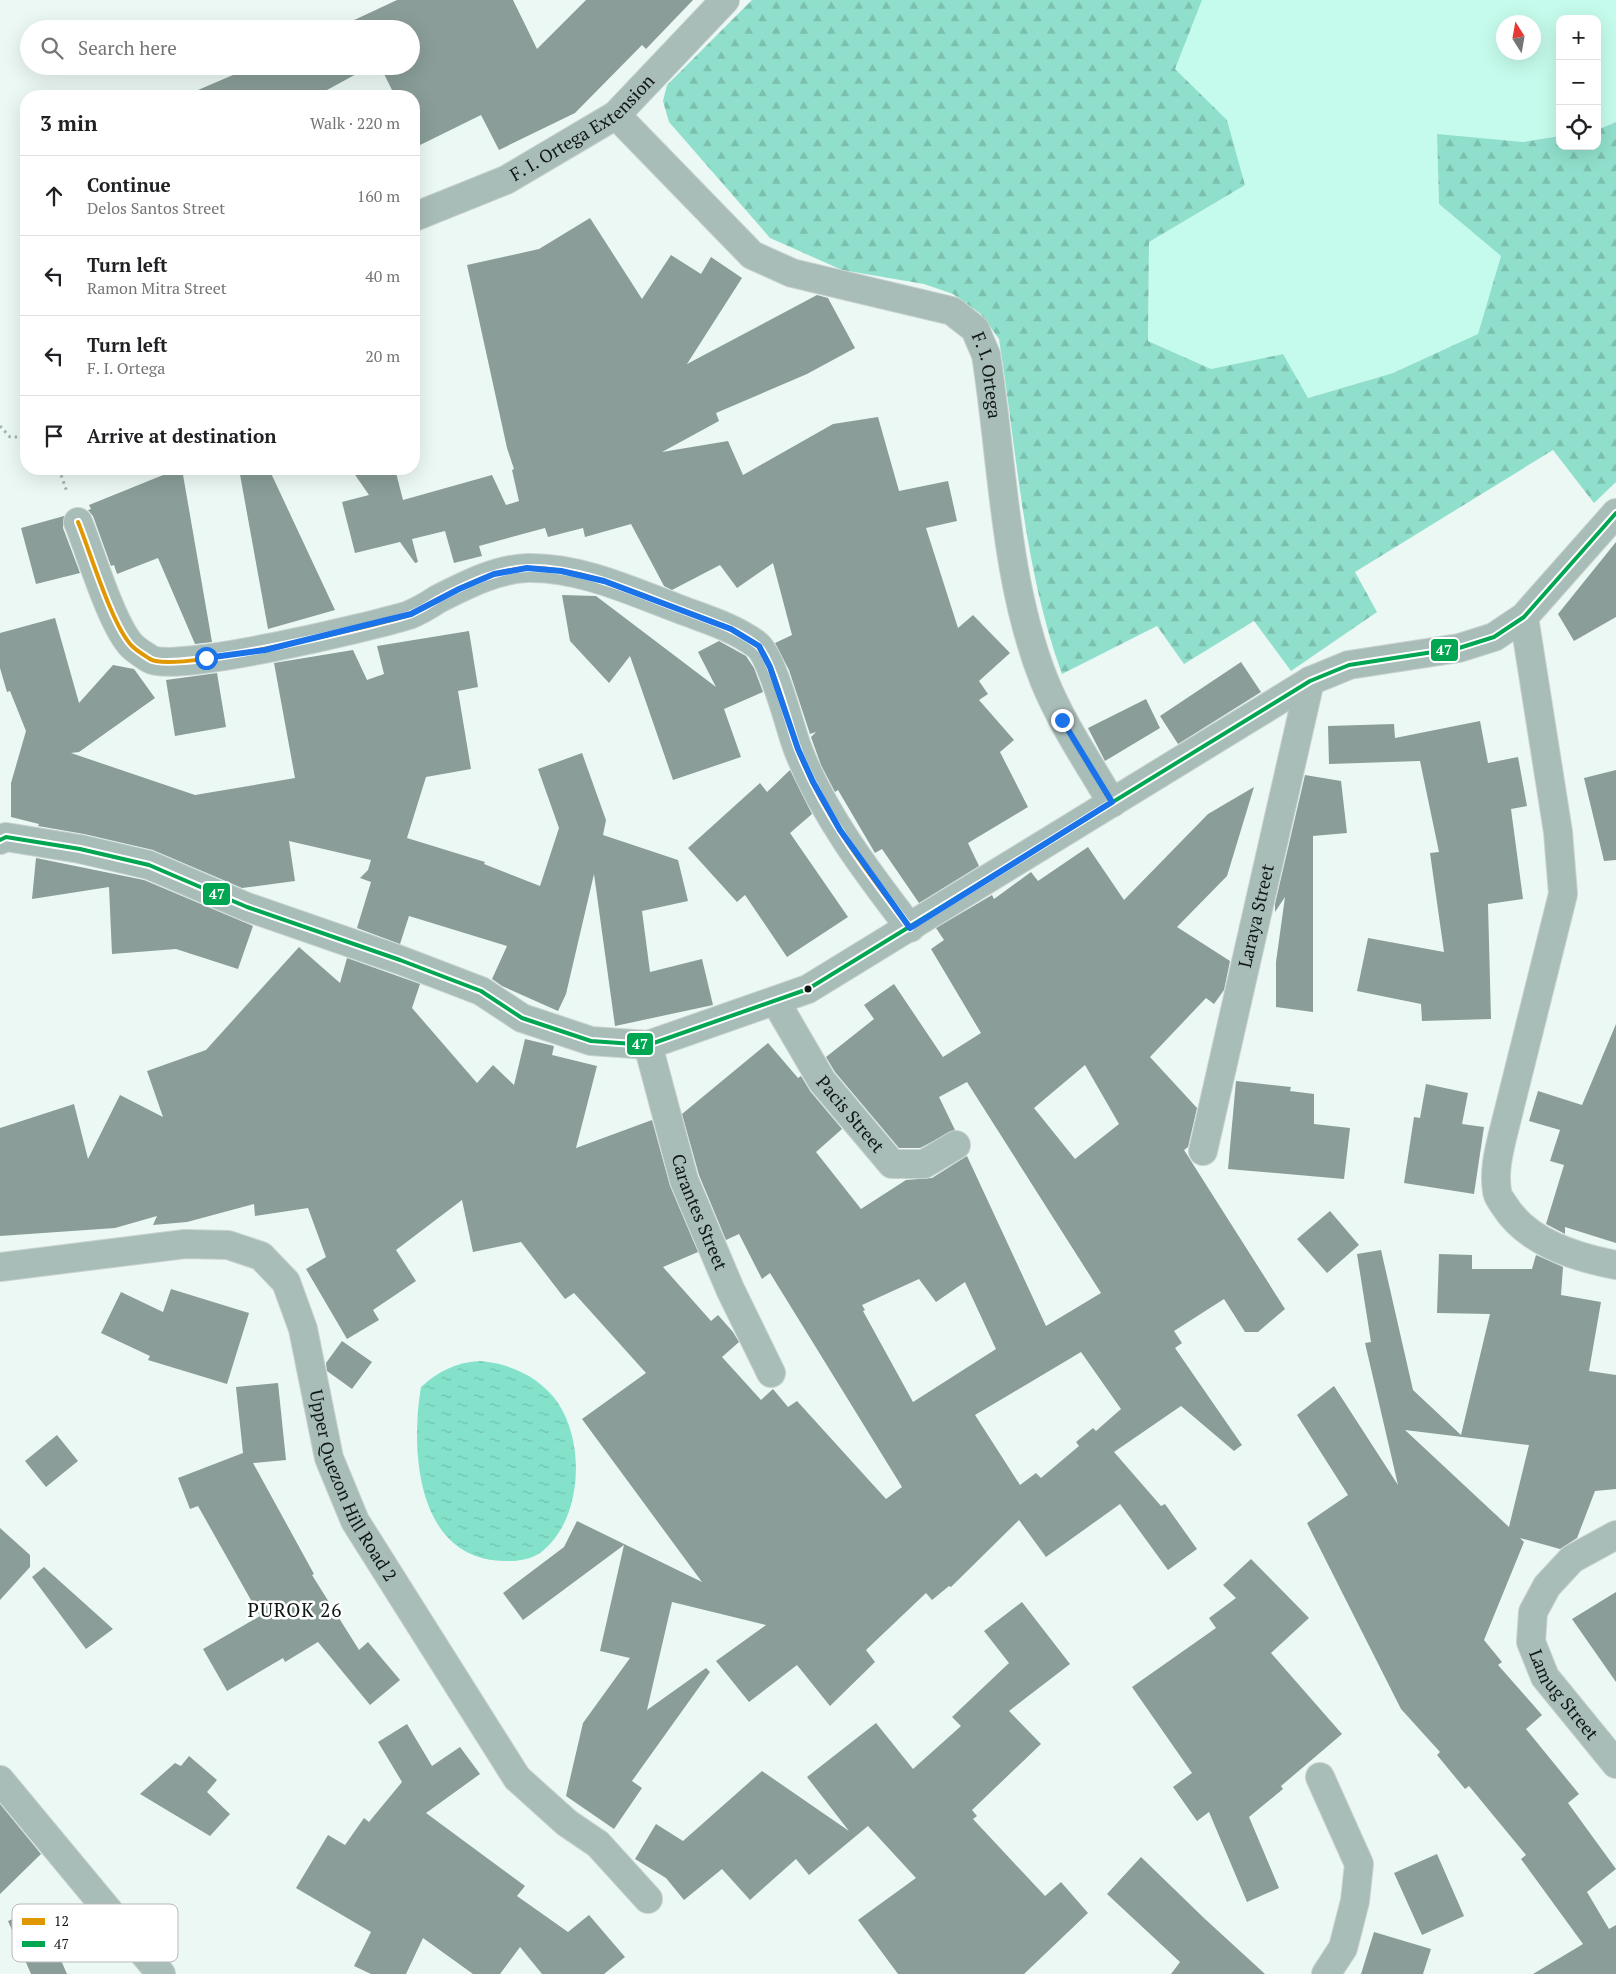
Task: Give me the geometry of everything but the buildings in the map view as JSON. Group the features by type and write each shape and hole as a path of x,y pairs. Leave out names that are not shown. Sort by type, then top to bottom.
{"street":[{"name":"F. I. Ortega Extension","path":"420,215 506,180 616,115 725,0"},
{"name":"F. I. Ortega","path":"616,115 752,255 792,273 952,311 974,329 986,355 1009,534 1028,632 1044,679 1062,720 1112,802"},
{"path":"0,840 6,837 149,865 247,907 400,960 482,991 522,1018 591,1041 648,1045 776,1002 808,989 1310,681 1349,665 1459,648 1494,637 1524,617 1616,513"},
{"path":"78,522 118,624 131,645 154,662 174,662 265,650 356,628 411,614 459,589 494,574 527,568 561,571 604,581 731,629 759,646 770,667 798,749 813,782 840,830 910,928"},
{"path":"1524,617 1558,832 1563,894 1496,1164 1497,1193 1510,1214 1531,1235 1558,1248 1616,1264"},
{"name":"Laraya Street","path":"1203,1151 1310,681"},
{"name":"Pacis Street","path":"776,1002 822,1081 892,1164 924,1164 956,1145"},
{"name":"Carantes Street","path":"648,1045 684,1180 730,1289 772,1373"},
{"name":"Upper Quezon Hill Road 2","path":"0,1267 185,1244 228,1245 261,1256 286,1282 303,1330 329,1458 355,1521 517,1778 567,1823 598,1844 648,1899"},
{"name":"Lamug Street","path":"1616,1535 1572,1560 1547,1586 1533,1612 1531,1642 1545,1677 1616,1764"},
{"path":"1320,1777 1359,1864 1355,1902 1343,1948 1326,1974"},
{"path":"0,1780 103,1904"},
{"path":"151,1962 161,1974"}],"path":[{"path":"0,426 10,437 20,437"}],"shaded area":[{"path":"1202,0 1616,0 1616,122 1601,128 1601,15 1556,15 1556,137 1523,142 1437,135 1439,204 1501,256 1478,335 1393,373 1307,398 1282,354 1211,369 1148,341 1149,242 1245,185 1227,120 1174,69"}],"green space":[{"path":"752,0 1202,0 1175,69 1227,120 1245,185 1149,242 1148,341 1211,369 1283,354 1308,398 1393,373 1478,334 1501,256 1439,204 1437,134 1523,142 1556,137 1556,150 1601,150 1601,128 1616,122 1616,482 1594,503 1553,450 1355,572 1377,612 1291,671 1254,621 1184,664 1157,626 1062,674 1038,592 1030,550 999,339 981,314 953,294 924,284 842,270 770,238 669,122 663,101 667,85"}],"water":[{"path":"481,1361 503,1365 524,1373 543,1386 558,1403 567,1420 573,1440 576,1461 572,1503 554,1539 540,1553 523,1560 492,1560 466,1552 447,1537 433,1516 424,1492 419,1465 417,1437 421,1387 434,1376 448,1368 464,1363"}],"transit line":[{"name":"47","path":"0,840 6,837 80,849 149,865 247,907 400,960 481,991 522,1018 591,1041 648,1045 808,989 1310,681 1349,665 1459,648 1494,637 1524,617 1616,513"},
{"name":"12","path":"78,522 109,606 124,636 134,648 150,659 166,662 233,655 389,621 409,615 459,588 482,579 504,571 528,568 567,571 605,581 728,628 756,644 762,651 780,691 797,747 819,795 832,819 862,864 910,928"}],"district":[{"name":"PUROK 26","path":"295,1610"}],"route":[{"path":"206,658 265,650 411,614 459,589 494,574 527,568 561,571 604,581 731,629 759,646 770,667 798,749 813,782 840,830 879,888 910,928 1112,802 1062,720"}]}
